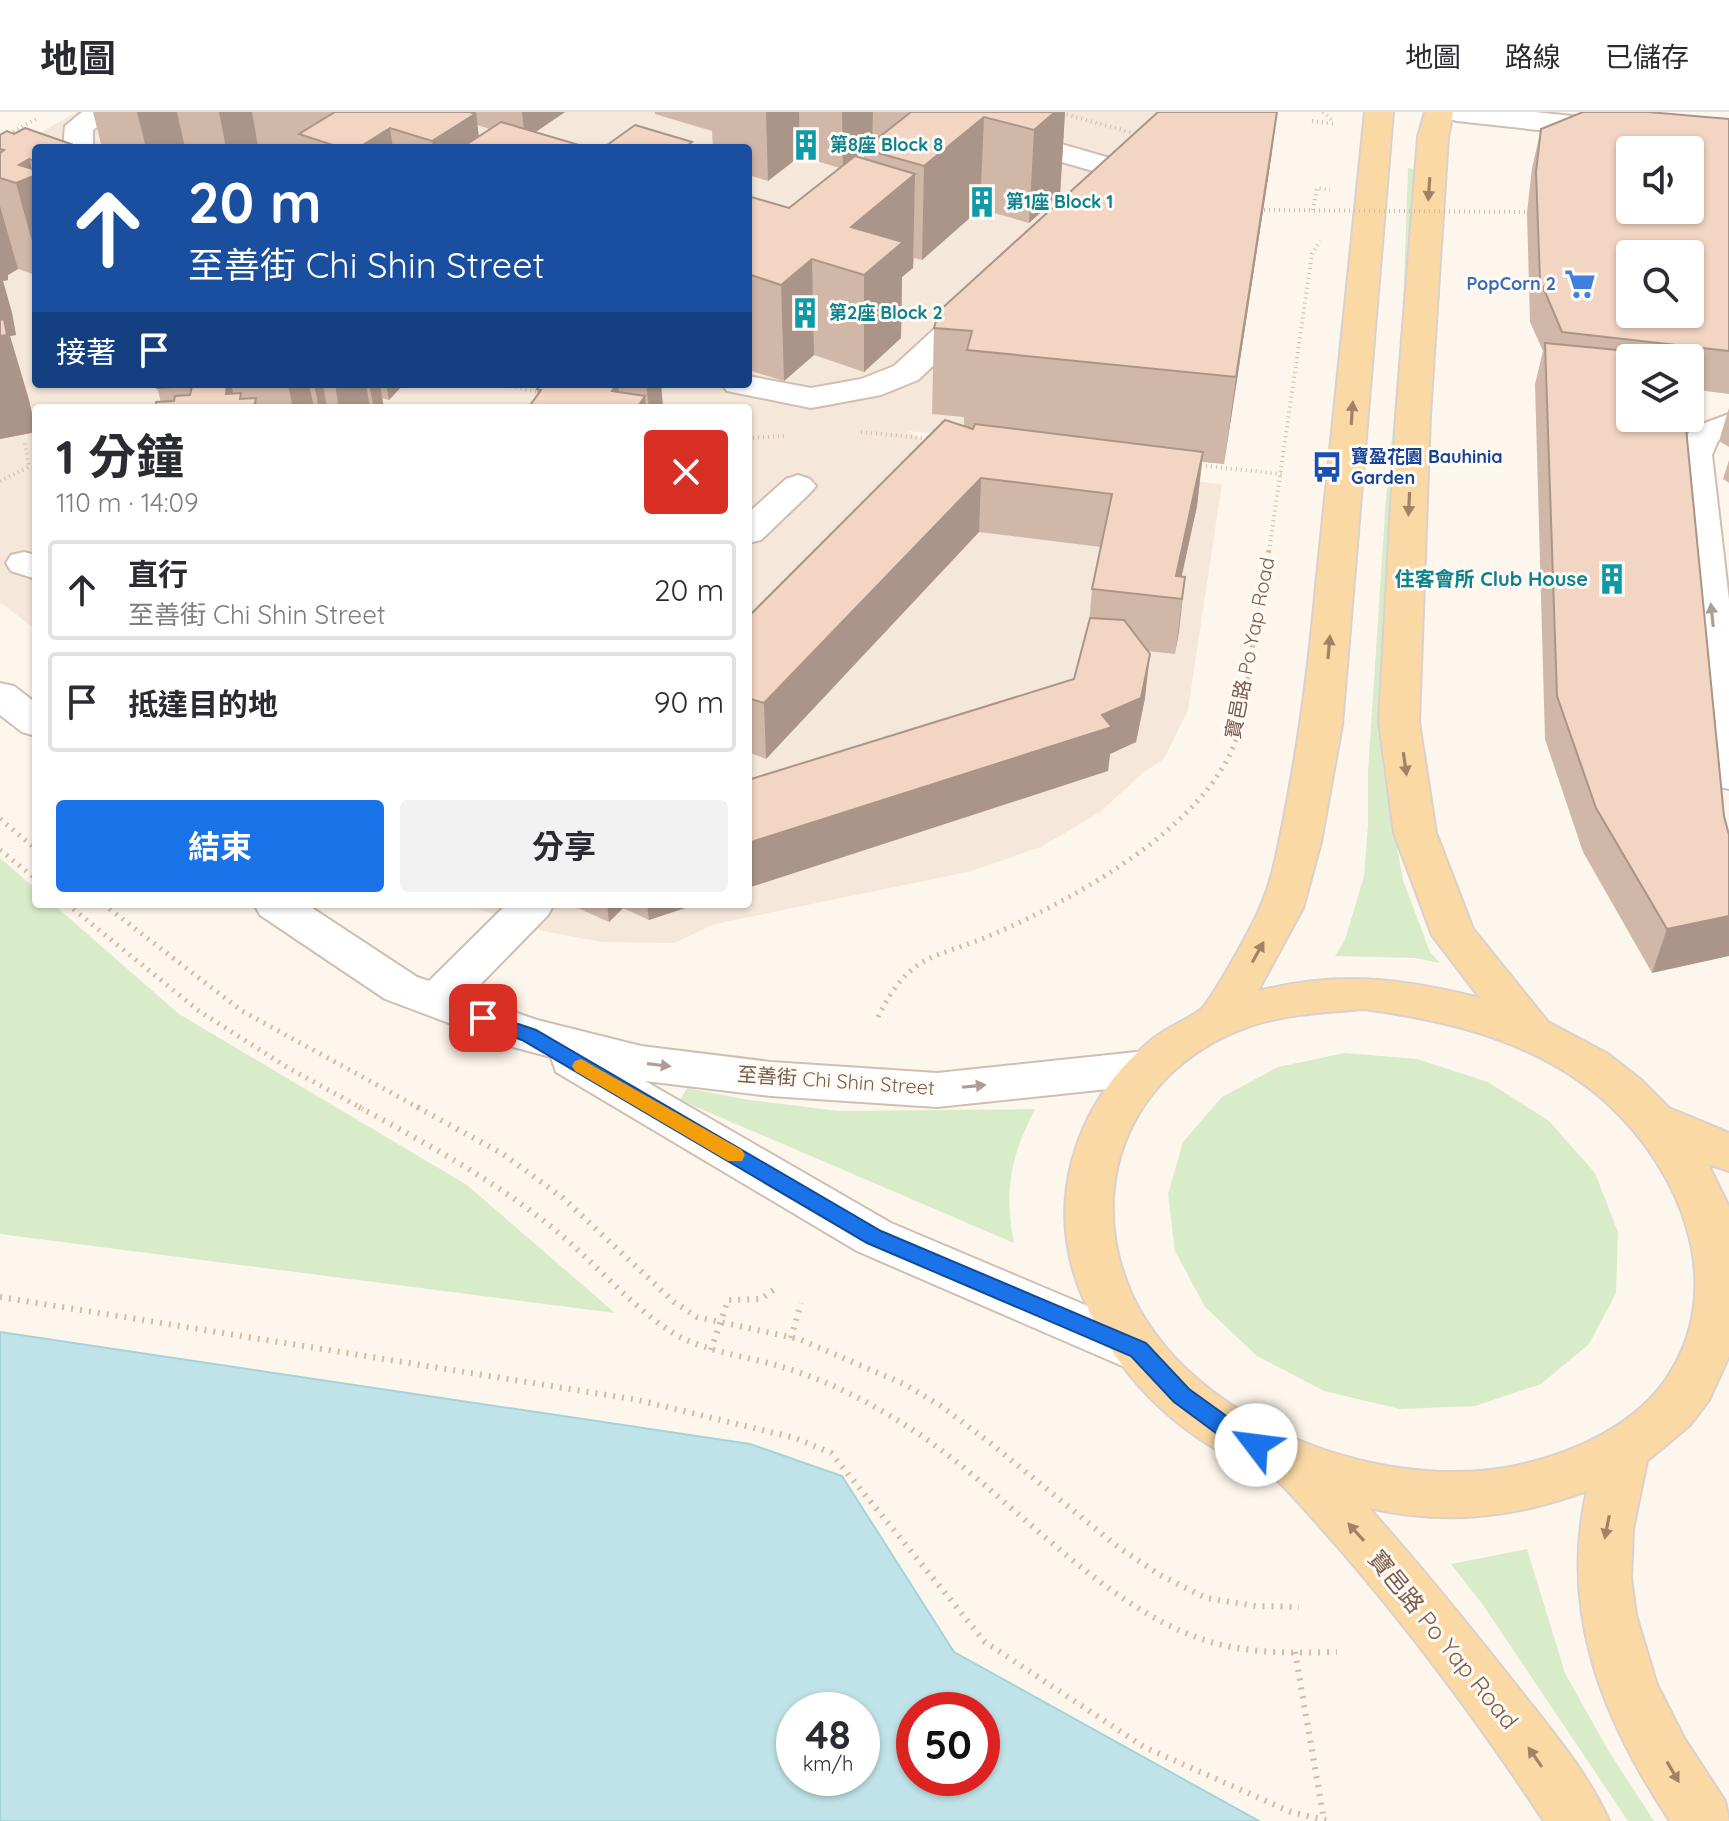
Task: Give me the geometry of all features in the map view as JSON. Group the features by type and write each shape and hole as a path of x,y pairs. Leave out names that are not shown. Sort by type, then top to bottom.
{"main road":[{"path":"1219,1020 1282,908 1300,842 1322,725 1379,112"},
{"name":"寶邑路 Po Yap Road","path":"1439,112 1433,137 1413,416 1399,722 1415,833 1454,935 1530,1031"},
{"name":"寶邑路 Po Yap Road","path":"1364,993 1448,1005 1530,1031 1607,1079 1653,1121 1695,1182 1719,1250 1718,1318 1711,1381 1623,1450 1553,1481 1471,1496 1383,1490 1298,1466 1235,1435 1181,1395 1138,1350 1097,1274 1086,1203 1091,1163 1103,1127 1146,1068 1189,1035 1219,1020 1309,996 1364,993"},
{"path":"1653,1121 1729,1153"},
{"path":"1623,1450 1605,1540 1606,1608 1631,1691 1651,1734 1704,1821"},
{"name":"寶邑路 Po Yap Road","path":"1298,1466 1412,1595 1527,1745 1579,1821"}],"street":[{"path":"78,144 79,126 103,112"},
{"path":"919,112 1008,137 1129,160"},
{"path":"1457,112 1729,142"},
{"path":"1692,112 1729,116"},
{"path":"1008,137 1045,114 1129,160"},
{"path":"752,387 811,398 869,388 906,373 998,288"},
{"path":"1729,424 1703,435 1695,455 1729,776"},
{"path":"752,528 798,486"},
{"path":"0,695 32,720"},
{"name":"至善街 Chi Shin Street","path":"281,908 401,988 529,1035 641,1063 771,1079 937,1090 1146,1068"},
{"path":"436,1002 529,908"},
{"name":"至善街 Chi Shin Street","path":"529,1035 874,1237 1138,1350"}],"path":[{"path":"0,139 49,112"},
{"path":"1323,112 1342,134"},
{"path":"1045,114 1129,160"},
{"path":"1312,121 1336,124"},
{"path":"1313,210 1317,188"},
{"path":"1333,216 1341,204"},
{"path":"1264,210 1527,212"},
{"name":"寶邑路 Po Yap Road","path":"878,1017 894,984 909,968 933,952 1010,927 1126,858 1184,813 1218,776 1237,738 1282,474 1312,254 1326,229"},
{"path":"519,388 556,396"},
{"path":"852,431 941,440"},
{"path":"752,438 795,434"},
{"path":"0,481 29,467 25,443"},
{"path":"1187,465 1282,474"},
{"path":"0,819 32,846"},
{"path":"0,850 32,876"},
{"path":"72,908 199,1011 285,1066 468,1167 553,1228 666,1329 711,1350 781,1366 822,1381 904,1423 956,1458 1071,1559 1141,1612 1200,1639 1264,1653 1337,1652"},
{"path":"108,908 188,973 242,1011 503,1154 563,1198 674,1302 697,1317 791,1338 904,1384 941,1406 1118,1547 1160,1575 1206,1598 1256,1606 1299,1607"},
{"path":"711,1350 728,1300 761,1299 776,1288"},
{"path":"0,1297 638,1400 795,1438 831,1453 985,1642 1144,1747 1291,1812 1326,1820 1295,1652"},
{"path":"791,1338 801,1303"}],"shaded area":[{"path":"77,112 1236,112 1224,464 908,431 944,455 1222,484 1188,710 1164,759 1144,772 1100,812 1041,847 968,872 715,924 674,943 601,942 543,931 476,908 752,908 752,404 32,404 32,627 0,602 0,155"}],"green space":[{"path":"1408,168 1419,170 1383,768 1403,880 1430,952 1440,963 1415,958 1335,956 1345,940 1364,876 1386,498 1402,338"},
{"path":"0,858 32,886 32,908 58,908 179,1014 467,1185 615,1313 0,1234"},
{"path":"1345,1053 1417,1059 1488,1082 1549,1121 1595,1173 1618,1232 1616,1293 1589,1344 1541,1384 1475,1406 1400,1409 1324,1391 1257,1356 1205,1307 1175,1251 1168,1194 1183,1142 1222,1097 1278,1067"},
{"path":"687,1088 749,1100 839,1111 1035,1109 1011,1174 1014,1243 680,1100"},
{"path":"1527,1549 1565,1673 1608,1750 1654,1821 1628,1821 1483,1605 1451,1564"}],"water":[{"path":"0,1332 750,1444 842,1476 954,1652 1259,1821 0,1821"}],"building":[{"path":"335,112 475,114 432,141 390,128 364,144 330,144 299,134"},
{"path":"911,112 1055,112 1034,130 984,117 924,166 864,149"},
{"path":"1158,112 1277,112 1236,377 967,350 972,331 934,328 939,311"},
{"path":"1583,112 1648,112 1729,119 1729,351 1704,348 1704,344 1667,344 1562,332 1540,280 1536,172 1541,129"},
{"path":"501,122 575,144 467,144"},
{"path":"635,125 692,142 689,144 609,144"},
{"path":"25,128 71,144 32,144 32,160 19,165 32,169 32,177 16,183 0,178 0,153 4,150 0,149 0,135 7,131 14,134"},
{"path":"855,156 915,174 851,227 903,242 864,275 812,259 781,285 752,275 752,197 789,208"},
{"path":"4,319 7,335 0,336 0,320"},
{"name":"住客會所 Club House","path":"1545,343 1616,350 1616,432 1686,432 1724,816 1729,835 1729,916 1667,929 1596,808 1557,696"},
{"path":"192,388 227,388 226,394 241,393 240,399 256,398 255,404 156,404 174,401 175,396 190,395"},
{"path":"614,388 612,391 645,396 640,404 531,404 541,390 537,389"},
{"path":"945,420 973,429 975,424 1203,452 1176,576 1185,577 1182,599 1092,589 1112,494 981,478 764,703 752,699 752,613"},
{"path":"1090,618 1124,620 1150,654 1141,698 1102,715 1112,727 752,842 752,779 1074,679"}],"slow traffic":[{"path":"581,1066 735,1155"}],"place":[{"name":"第8座 Block 8","path":"806,145"},
{"name":"第1座 Block 1","path":"982,202"},
{"name":"PopCorn 2","path":"1580,284"},
{"name":"第2座 Block 2","path":"805,313"},
{"name":"寶盈花園 Bauhinia Garden","path":"1327,467"},
{"name":"住客會所 Club House","path":"1612,579"}],"route":[{"path":"483,1018 529,1035 874,1237 1138,1350 1181,1395 1235,1435 1256,1445"}]}
